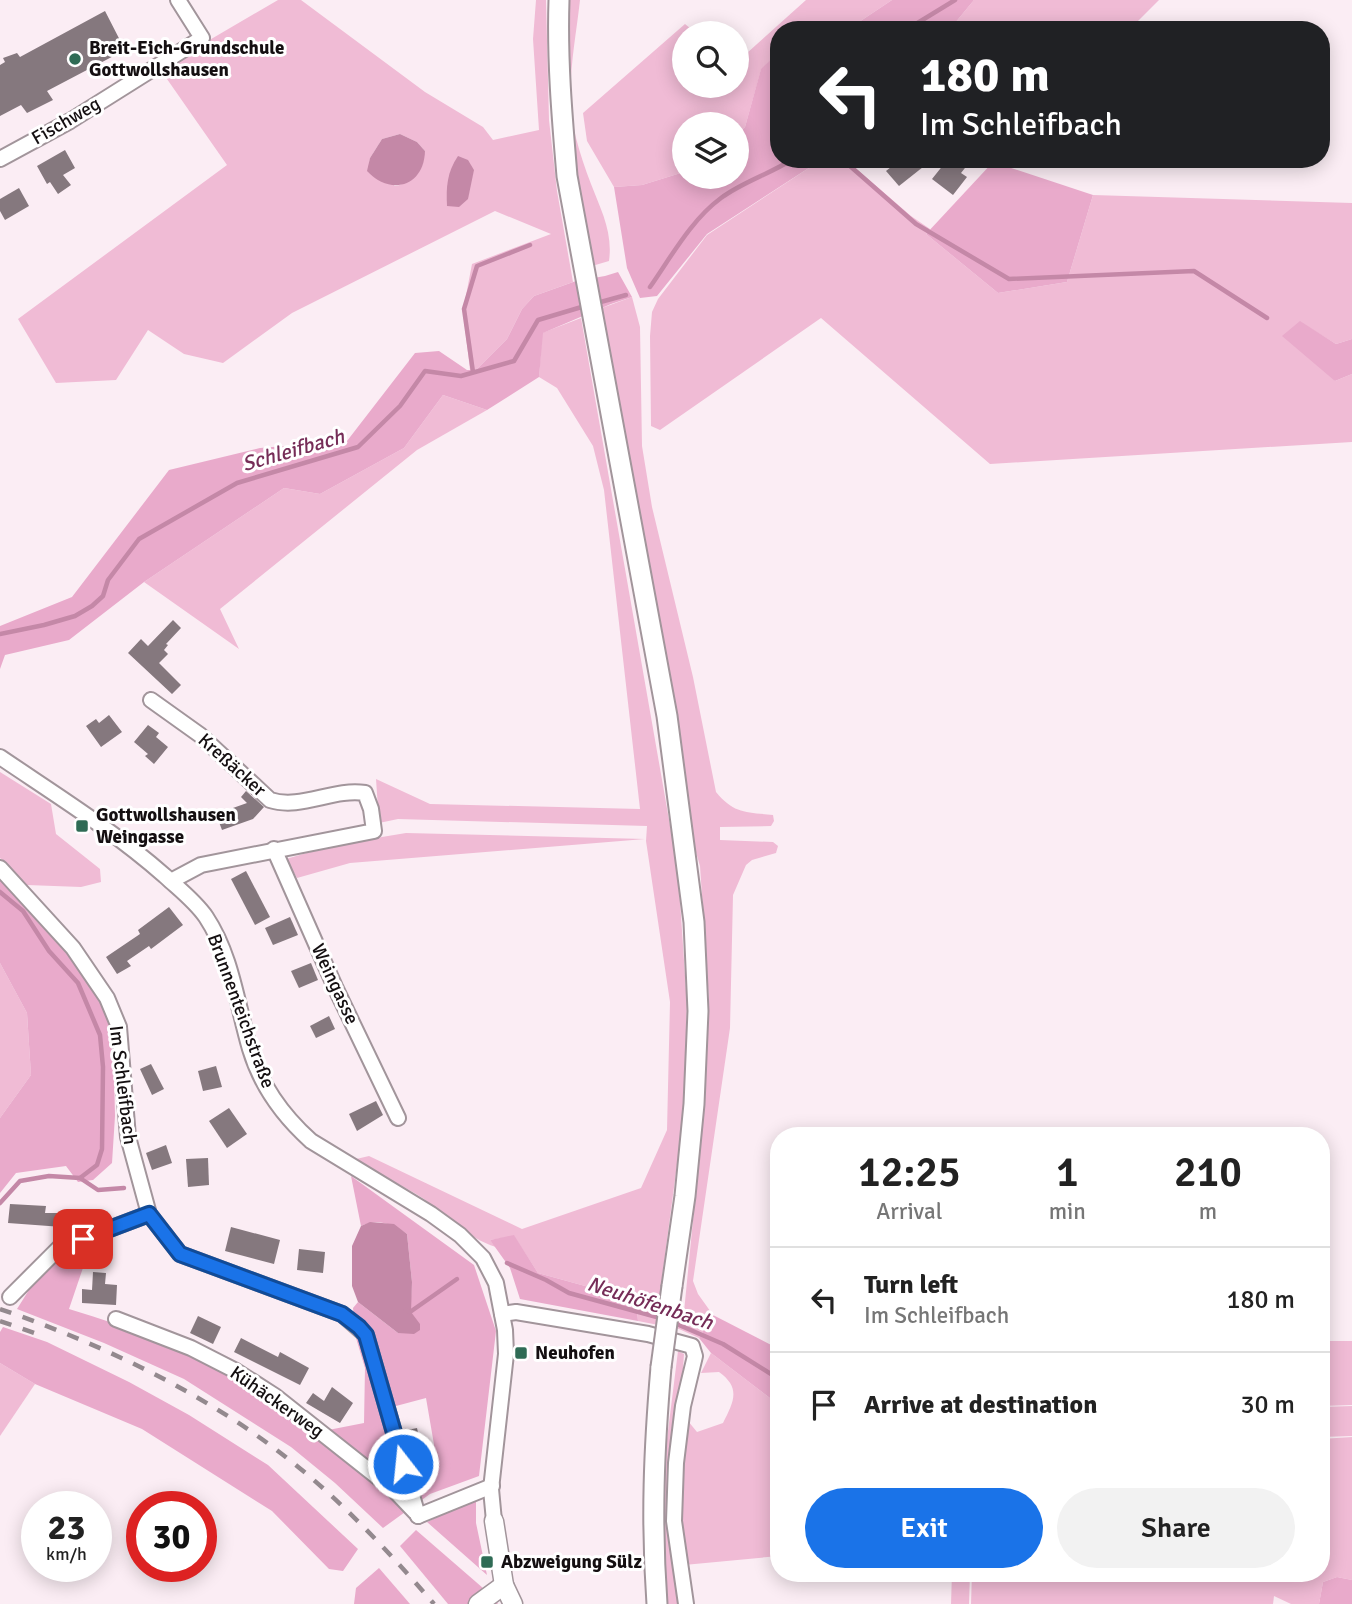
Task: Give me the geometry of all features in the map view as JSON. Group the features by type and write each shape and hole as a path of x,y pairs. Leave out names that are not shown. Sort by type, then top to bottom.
{"main road":[{"path":"559,0 561,106 568,176 667,716 694,922 698,1011 694,1104 653,1457 653,1545 657,1604"}],"street":[{"name":"Fischweg","path":"0,159 70,121 202,38 178,0"},
{"name":"Kreßäcker","path":"151,699 200,735 270,800 284,804 350,791 365,793 371,809 374,831 274,849"},
{"name":"Brunnenteichstraße","path":"0,757 134,849 191,899 206,917 229,969 250,1049 260,1075 277,1105 294,1126 312,1141 431,1214 460,1235 483,1258 496,1283 506,1354 492,1486 494,1521"},
{"path":"171,881 201,864 274,849"},
{"name":"Weingasse","path":"274,849 335,987 398,1118"},
{"name":"Im Schleifbach","path":"0,868 73,948 107,998 118,1027 128,1138 149,1214 180,1254 342,1314 366,1335 418,1516"},
{"path":"10,1297 59,1248 149,1214"},
{"path":"502,1314 516,1312 648,1334 692,1346 695,1356 683,1406 674,1509 686,1604"},
{"name":"Kühäckerweg","path":"116,1319 191,1348 236,1371 275,1396 395,1491 418,1516"},
{"path":"418,1516 492,1486"},
{"path":"494,1521 504,1586 513,1604"},
{"path":"478,1604 504,1586"}],"shaded area":[{"path":"278,0 301,0 425,92 483,127 493,140 539,130 533,39 536,0 546,0 549,120 557,191 573,282 534,296 522,309 507,339 476,370 470,370 463,311 472,264 551,234 495,211 292,313 223,363 184,354 148,330 116,380 56,383 18,319 227,165 160,69","holes":["400,134 417,142 425,151 415,174 408,181 395,186 369,166 370,158 382,139"]},
{"path":"565,0 580,0 571,86 573,121 581,155 605,221 609,240 609,261 592,266 570,142"},
{"path":"806,0 892,0 860,21 783,21"},
{"path":"892,0 974,0 957,21 860,21"},
{"path":"974,0 1159,0 1138,21 957,21"},
{"path":"770,32 770,61 761,70 749,113 672,112 672,176 642,185 614,187 587,141 583,113 672,35 672,98 749,98 749,51"},
{"path":"770,60 770,168 809,168 707,234 657,296 640,298 627,268 614,187 642,185 672,176 672,189 749,189 749,112 761,69"},
{"path":"400,134 417,142 425,151 419,173 404,184 395,185 376,179 367,171 370,158 382,139"},
{"path":"458,156 468,160 474,170 468,199 459,207 447,206 448,180"},
{"path":"809,168 855,168 930,229 926,234 998,293 1067,282 1093,195 1352,203 1352,339 1336,344 1300,322 1335,381 1352,374 1352,442 990,464 821,318 660,430 651,426 652,312 658,299 707,235"},
{"path":"987,168 1011,168 1093,195 1067,282 998,293 926,234"},
{"path":"618,272 632,297 543,333 539,377 487,410 443,395 404,448 320,494 284,488 144,582 69,640 5,655 0,669 0,626 72,597 169,470 260,448 347,441 415,353 439,351 467,370 476,370 507,339 522,309 534,296 576,281"},
{"path":"632,297 640,327 642,446 652,507 693,677 716,792 735,808 773,815 774,821 771,826 720,827 720,840 773,842 778,846 776,853 752,860 746,865 733,895 730,1028 693,1281 698,1294 713,1315 699,1338 679,1329 638,1321 636,1300 538,1273 514,1236 490,1240 496,1247 486,1243 415,1194 352,1160 369,1156 522,1229 641,1188 667,1130 670,1002 646,841 647,826 398,819 379,823 376,779 430,804 640,809 604,490 593,446 557,388 539,377 542,333 581,318 678,871 687,1005 684,1112 658,1308 684,1312 704,1108 709,1001 700,866 688,825 599,309"},
{"path":"1300,321 1336,344 1352,339 1352,374 1335,381 1282,336"},
{"path":"443,395 487,410 417,450 220,609 239,649 144,582 284,488 320,494 404,448"},
{"path":"0,772 51,804 56,834 100,869 101,882 81,887 27,885 0,858"},
{"path":"406,833 645,839 350,863 297,878 286,859 334,845"},
{"path":"0,872 67,951 102,999 113,1027 115,1116 112,1163 93,1180 78,1182 66,1166 16,1173 0,1193 0,1118 31,1075 27,1013 0,963"},
{"path":"0,963 27,1013 31,1075 0,1118"},
{"path":"351,1176 474,1265 496,1331 479,1476 430,1494 383,1528 291,1447 184,1379 104,1343 17,1309 39,1274 67,1251 86,1259 69,1309 122,1326 199,1358 271,1399 313,1433 364,1423 365,1368 356,1338 353,1308 358,1302 398,1333 410,1312 412,1282 407,1234 385,1223 373,1222 361,1226","holes":["426,1398 437,1462 395,1469 387,1426 396,1406"]},
{"path":"370,1222 394,1224 407,1234 412,1282 411,1312 420,1324 420,1330 414,1334 398,1333 358,1302 352,1286 352,1246 361,1226"},
{"path":"514,1235 538,1273 636,1300 638,1321 520,1299 510,1268 490,1240"},
{"path":"713,1315 770,1344 770,1398 711,1353 699,1338"},
{"path":"3,1327 47,1342 189,1415 268,1465 358,1549 343,1571 329,1569 272,1511 142,1429 35,1384 0,1363 0,1332"},
{"path":"1330,1341 1352,1341 1352,1405 1330,1406"},
{"path":"678,1351 684,1354 669,1476 668,1509 680,1604 666,1604 663,1526 665,1455"},
{"path":"711,1353 770,1398 770,1557 684,1565 682,1475 688,1421 697,1432 723,1423 733,1395 730,1384 719,1372 701,1373"},
{"path":"0,1363 35,1384 0,1436"},
{"path":"1352,1406 1352,1436 1330,1437 1330,1407"},
{"path":"1352,1437 1352,1580 1337,1577 1330,1580 1330,1438"},
{"path":"476,1499 476,1523 487,1575 427,1522"},
{"path":"416,1530 498,1604 448,1604 400,1546"},
{"path":"379,1568 410,1604 354,1604 356,1588"},
{"path":"1337,1577 1352,1580 1352,1604 1319,1604 1323,1582 1330,1582"},
{"path":"952,1582 970,1582 969,1604 951,1604"},
{"path":"972,1582 1323,1582 1319,1604 1291,1604 1274,1596 1273,1604 971,1604"}],"building":[{"path":"105,11 125,50 47,91 53,100 27,113 21,105 0,116 0,65 5,62 3,58 17,53 20,57"},
{"path":"65,150 75,168 63,175 71,185 58,194 50,182 47,184 37,166"},
{"path":"890,168 922,168 899,186 886,171"},
{"path":"941,168 965,168 961,173 967,177 953,195 932,179"},
{"path":"19,188 29,206 5,220 0,211 0,199"},
{"path":"173,620 181,628 166,644 168,645 164,650 168,654 159,663 181,685 172,694 128,653 141,639 148,646"},
{"path":"109,715 122,732 101,747 86,726 96,719 99,723"},
{"path":"148,725 159,733 156,737 168,747 154,764 145,756 148,754 134,742"},
{"path":"246,791 264,807 253,819 222,830 216,814 247,803 241,797"},
{"path":"246,871 270,917 255,925 231,879"},
{"path":"169,907 183,925 151,949 149,946 127,961 131,966 117,974 106,957 140,934 138,930"},
{"path":"290,917 298,935 273,945 265,928"},
{"path":"311,963 318,980 299,988 291,971"},
{"path":"329,1016 335,1029 316,1038 310,1026"},
{"path":"151,1064 164,1089 152,1095 140,1069"},
{"path":"216,1066 222,1087 203,1091 198,1071"},
{"path":"376,1101 383,1115 357,1131 349,1114"},
{"path":"229,1108 247,1134 227,1148 209,1121"},
{"path":"166,1145 172,1163 152,1170 146,1153"},
{"path":"208,1158 209,1185 188,1187 186,1159"},
{"path":"10,1204 46,1206 45,1213 76,1213 76,1228 8,1223"},
{"path":"231,1227 280,1240 274,1264 225,1251"},
{"path":"299,1249 325,1252 323,1273 297,1270"},
{"path":"93,1272 106,1273 105,1284 117,1285 116,1305 82,1303 82,1289 92,1290"},
{"path":"198,1316 221,1327 213,1344 190,1333"},
{"path":"241,1338 278,1357 280,1352 309,1368 300,1385 234,1352"},
{"path":"332,1387 353,1403 340,1423 306,1403 313,1393 324,1401"},
{"path":"417,1428 422,1451 410,1453 403,1431"}],"waterway":[{"name":"Schleifbach","path":"921,21 955,0"},
{"name":"Schleifbach","path":"650,287 682,240 710,207 739,187 777,168"},
{"path":"852,168 916,224 1009,279 1194,271 1267,318"},
{"path":"473,372 464,309 477,266 530,245"},
{"name":"Schleifbach","path":"597,303 626,295"},
{"name":"Schleifbach","path":"0,634 75,616 92,606 103,596 108,580 139,539 237,483 358,447 400,406 425,371 461,376 514,361 538,320 585,306"},
{"name":"Schleifbach","path":"0,892 23,911 49,951 78,983 100,1035 103,1067 102,1149 97,1165 80,1178 49,1176 20,1181 0,1203"},
{"name":"Neuhöfenbach","path":"80,1178 98,1190 124,1188"},
{"name":"Neuhöfenbach","path":"507,1263 569,1293 664,1319"},
{"name":"Neuhöfenbach","path":"406,1310 410,1312 457,1279"},
{"name":"Neuhöfenbach","path":"672,1322 723,1344 770,1373"}],"railway":[{"path":"0,1309 75,1337 150,1372 255,1434 307,1474 346,1509 434,1604"},
{"path":"0,1321 43,1336"}],"place":[{"name":"Breit-Eich-Grundschule Gottwollshausen","path":"75,59"},
{"name":"Gottwollshausen Weingasse","path":"82,826"},
{"name":"Neuhofen","path":"521,1353"},
{"name":"Abzweigung Sülz","path":"487,1562"}],"route":[{"path":"83,1239 149,1214 180,1254 342,1314 366,1335 403,1464"}]}
